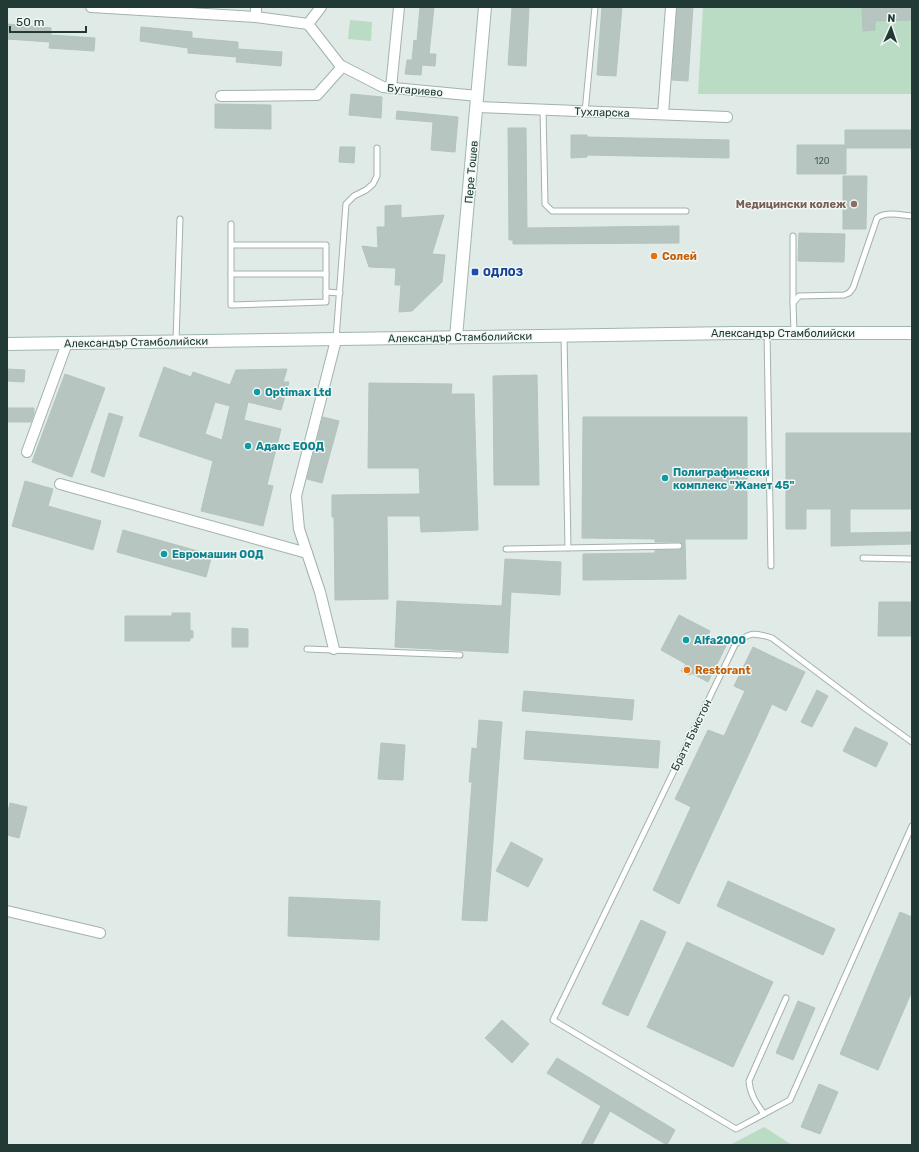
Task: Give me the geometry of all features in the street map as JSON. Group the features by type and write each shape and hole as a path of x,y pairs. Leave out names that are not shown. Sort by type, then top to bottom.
{"street":[{"path":"91,7 256,12 308,24 321,7"},
{"path":"391,88 399,7"},
{"name":"Пере Тошев","path":"456,337 485,7"},
{"path":"663,114 671,7"},
{"name":"Бугариево","path":"308,24 342,67 383,87 477,102"},
{"path":"221,96 317,95 342,67"},
{"name":"Тухларска","path":"477,102 543,110 727,117"},
{"name":"Александър Стамболийски","path":"7,344 767,332 912,333"},
{"path":"334,650 320,592 299,529 296,496 336,340"},
{"path":"27,452 67,343"},
{"path":"60,484 307,553"},
{"path":"7,911 100,933"}],"lane":[{"path":"585,112 594,7"},
{"path":"543,110 546,204 552,211 686,211"},
{"path":"336,340 346,204 354,196 366,190 373,184 377,176 377,148"},
{"path":"793,303 799,296 844,295 849,293 853,288 877,218 886,214 912,216"},
{"path":"176,341 180,219"},
{"path":"231,224 231,245 231,305 326,302 326,245 231,245"},
{"path":"793,236 794,332"},
{"path":"231,274 326,274"},
{"path":"326,292 340,293"},
{"path":"767,332 771,566"},
{"path":"564,336 568,548"},
{"path":"506,550 679,546"},
{"path":"863,558 912,559"},
{"name":"Братя Бъкстон","path":"764,1114 736,1129 553,1020 735,645 744,637 757,633 772,638 912,742"},
{"path":"307,648 460,655"},
{"path":"786,998 749,1081 752,1096 764,1114 790,1100 912,826"}],"green space":[{"path":"703,7 912,7 912,94 698,94"},
{"path":"350,20 372,22 371,41 348,39"},
{"path":"764,1127 792,1145 730,1145"}],"building":[{"path":"420,7 434,7 429,54 436,54 435,66 422,65 421,75 405,74 407,60 412,60 414,40 417,41"},
{"path":"512,7 529,7 526,66 508,65"},
{"path":"602,7 622,7 616,76 597,75"},
{"path":"677,7 693,7 688,81 672,80"},
{"path":"862,7 912,7 912,20 875,21 875,30 863,31"},
{"path":"7,24 51,28 51,35 95,38 94,51 49,48 50,42 7,39"},
{"path":"141,27 192,32 192,38 238,42 238,49 282,52 281,66 236,62 237,57 188,53 188,48 140,41"},
{"path":"351,94 382,97 381,118 349,115"},
{"path":"215,104 271,105 271,129 215,128"},
{"path":"397,111 458,117 455,152 431,150 433,122 396,119"},
{"path":"508,128 526,128 527,228 679,226 679,243 513,244 513,240 509,240"},
{"path":"845,130 912,130 912,148 846,148 846,174 797,174 797,145 845,145"},
{"path":"571,135 587,135 587,137 729,140 729,158 587,155 587,157 571,158"},
{"path":"340,147 355,147 354,163 339,162"},
{"path":"843,176 867,176 866,229 843,229"},
{"path":"401,205 401,218 444,215 432,254 445,255 442,282 412,311 399,312 401,285 395,285 396,268 369,267 362,246 378,248 377,227 385,227 385,206"},
{"path":"799,233 845,234 844,262 798,261"},
{"path":"164,367 191,377 193,372 230,385 236,370 287,369 283,382 289,382 281,410 248,402 244,420 281,429 267,485 273,486 263,526 201,511 213,461 139,436","holes":["215,402 230,406 222,440 205,434"]},
{"path":"7,369 25,370 24,382 7,381"},
{"path":"65,374 105,388 72,477 32,462"},
{"path":"537,375 539,485 494,485 493,376"},
{"path":"369,383 452,384 451,394 474,394 478,530 421,532 420,516 387,516 388,599 335,600 334,517 332,517 332,495 420,494 419,468 368,468"},
{"path":"7,408 34,408 31,422 7,422"},
{"path":"109,413 123,417 104,477 91,472"},
{"path":"323,417 339,421 322,483 307,479"},
{"name":"Полиграфически комплекс \"Жанет 45\"","path":"583,417 747,417 747,539 685,539 686,579 583,580 583,554 655,553 655,550 679,550 683,546 679,542 655,542 655,539 582,538"},
{"path":"786,433 912,433 912,509 850,509 850,533 912,532 912,544 831,546 831,509 806,509 806,529 786,529"},
{"path":"25,481 53,489 48,506 101,521 93,550 12,526"},
{"name":"Евромашин ООД","path":"123,530 212,555 206,577 117,552"},
{"path":"505,559 561,562 560,595 511,592 508,653 395,647 397,601 502,606"},
{"path":"879,602 912,602 912,636 878,636"},
{"path":"172,613 190,613 190,630 193,631 193,638 190,638 190,641 125,641 125,616 172,616"},
{"name":"Alfa2000","path":"679,615 710,631 708,635 727,644 708,682 691,673 690,675 681,671 686,664 661,650"},
{"path":"232,628 248,629 248,647 232,647"},
{"path":"753,647 805,672 786,711 772,704 679,904 653,890 691,807 675,799 708,730 724,736 745,691 734,686"},
{"path":"817,690 828,696 812,727 801,722"},
{"path":"524,691 634,700 632,720 522,711"},
{"path":"479,720 502,722 487,921 462,920 472,782 469,782 472,748 477,749"},
{"path":"855,727 888,743 876,767 843,751"},
{"path":"526,731 660,741 658,768 524,759"},
{"path":"381,743 405,745 403,780 378,779"},
{"path":"10,803 27,807 19,838 7,835 7,815"},
{"path":"511,842 543,859 528,887 496,871"},
{"path":"728,881 835,929 823,955 717,906"},
{"path":"289,897 380,901 379,940 288,936"},
{"path":"900,912 912,917 912,991 878,1070 840,1054"},
{"path":"641,920 666,932 628,1016 602,1004"},
{"path":"687,942 773,982 733,1067 647,1027"},
{"path":"798,1001 815,1008 793,1060 776,1053"},
{"path":"502,1020 529,1044 512,1063 485,1038"},
{"path":"557,1058 675,1130 667,1145 610,1111 592,1145 581,1145 601,1106 547,1073"},
{"path":"819,1084 838,1092 820,1134 801,1127"}],"place":[{"name":"Медицински колеж","path":"854,204"},
{"name":"Солей","path":"654,256"},
{"name":"ОДЛОЗ","path":"475,272"},
{"name":"Optimax Ltd","path":"257,392"},
{"name":"Адакс ЕООД","path":"248,446"},
{"name":"Полиграфически комплекс \"Жанет 45\"","path":"665,478"},
{"name":"Евромашин ООД","path":"164,554"},
{"name":"Alfa2000","path":"686,640"},
{"name":"Restorant","path":"687,670"}]}
